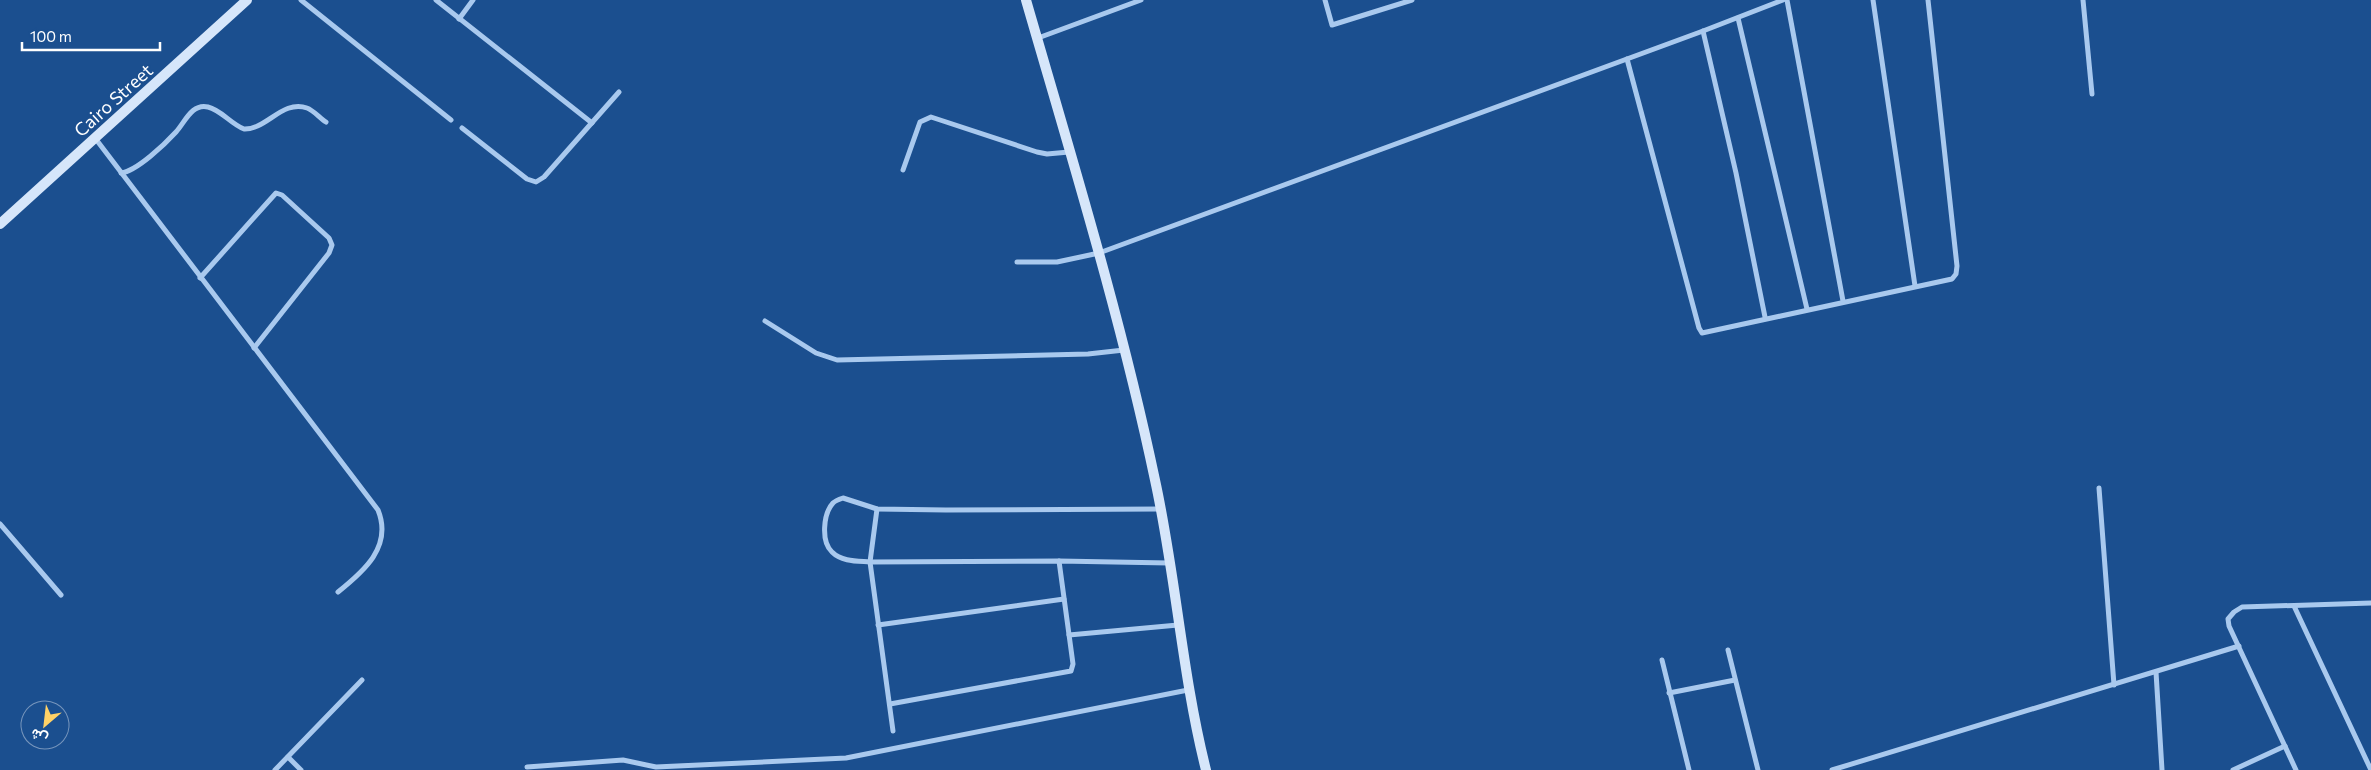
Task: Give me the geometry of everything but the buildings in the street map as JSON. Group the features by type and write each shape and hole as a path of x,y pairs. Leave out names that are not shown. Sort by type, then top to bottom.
{"main road":[{"name":"Cairo Street","path":"0,224 247,0"},
{"path":"1026,0 1099,253 1124,350 1161,509 1188,690 1206,770"}],"street":[{"path":"301,0 451,120"},
{"path":"436,0 592,123"},
{"path":"460,19 473,0"},
{"path":"1037,38 1141,0"},
{"path":"1325,0 1332,26 1412,0"},
{"path":"1017,262 1057,262 1099,253 1703,32 1783,0"},
{"path":"1787,0 1843,301"},
{"path":"1873,0 1914,286"},
{"path":"1626,59 1699,328 1702,333 1843,301 1952,279 1956,274 1957,266 1928,0"},
{"path":"2082,0 2092,94"},
{"path":"1738,18 1807,309"},
{"path":"1703,32 1736,173 1765,318"},
{"path":"462,128 527,179 536,182 544,177 619,92"},
{"path":"121,173 136,167 176,132 188,115 201,107 212,108 244,130 256,128 283,110 292,108 307,108 326,122"},
{"path":"903,170 920,122 931,117 1037,152 1047,154 1070,152"},
{"path":"95,138 200,278 374,503 380,515 381,537 373,558 365,570 338,592"},
{"path":"200,278 276,193 282,195 329,238 332,245 329,253 254,348"},
{"path":"765,321 816,353 837,360 1069,355 1124,350"},
{"path":"2099,488 2114,685"},
{"path":"1161,509 876,509 843,498 833,502 826,514 826,539 831,552 843,559 870,562 1059,561 1169,563"},
{"path":"876,509 870,562 893,731"},
{"path":"0,524 61,596"},
{"path":"890,704 1071,671 1073,664 1059,561"},
{"path":"878,625 1064,599"},
{"path":"2296,770 2229,626 2228,618 2242,607 2371,604"},
{"path":"2294,606 2371,770"},
{"path":"1069,635 1178,624"},
{"path":"1832,770 2239,646"},
{"path":"1728,650 1758,770"},
{"path":"1662,660 1689,770"},
{"path":"2156,672 2162,770"},
{"path":"275,770 362,680"},
{"path":"1669,693 1735,680"},
{"path":"527,767 623,760 656,767 858,757 1188,690"},
{"path":"2233,770 2285,746"},
{"path":"288,757 301,770"}]}
